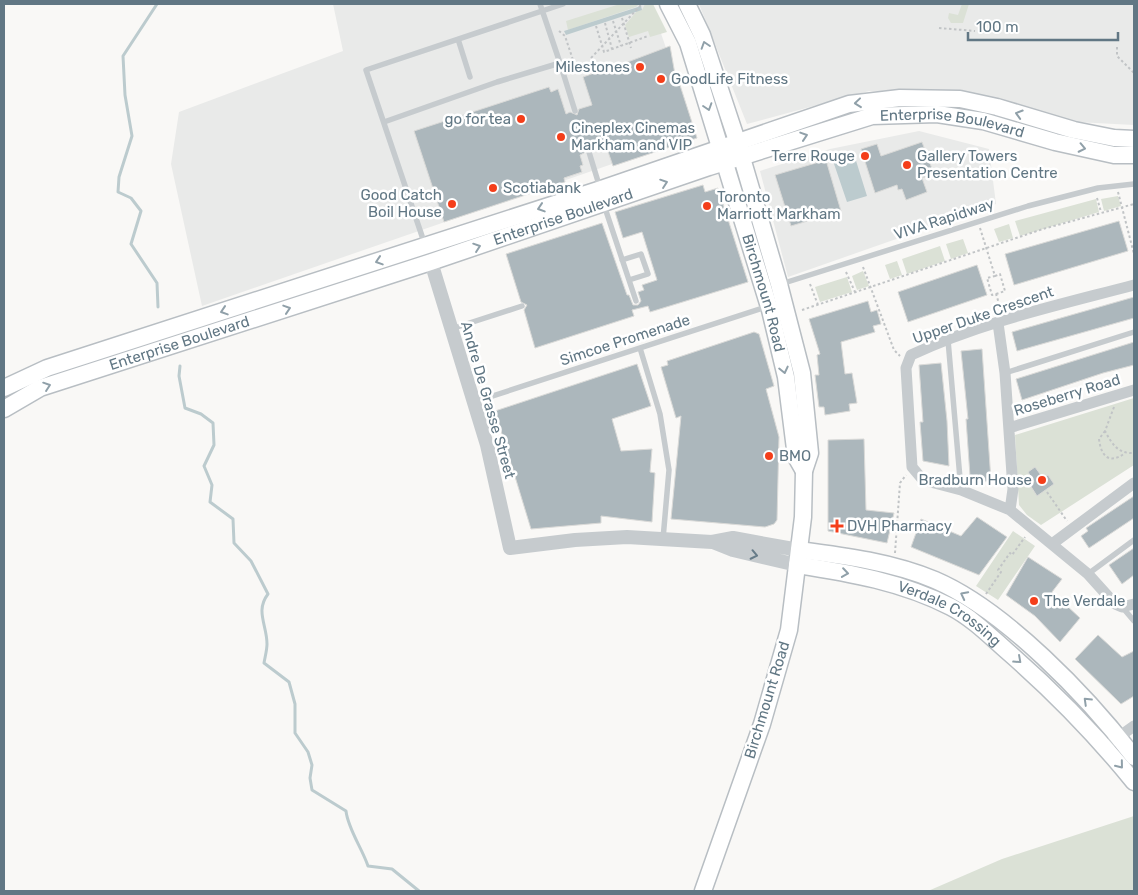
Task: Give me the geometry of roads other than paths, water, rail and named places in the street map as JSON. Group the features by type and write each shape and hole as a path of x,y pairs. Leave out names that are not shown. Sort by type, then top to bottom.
{"main road":[{"name":"Birchmount Road","path":"668,4 688,44 722,155 771,286"},
{"name":"Birchmount Road","path":"687,4 702,36 739,149 771,286 802,373 810,454 804,471 798,558 789,630 762,724 703,891"},
{"name":"Enterprise Boulevard","path":"4,409 40,388 431,262 602,196 739,149 849,104 900,98 960,99 997,107 1074,130 1114,138 1134,139"},
{"name":"Enterprise Boulevard","path":"739,149 872,116 937,114 983,121 1055,142 1106,153 1134,155"},
{"name":"Enterprise Boulevard","path":"4,388 47,368 425,246 602,196"},
{"name":"Verdale Crossing","path":"798,558 893,565 935,580 972,599 1053,668 1100,714 1134,757"},
{"name":"Verdale Crossing","path":"798,558 904,586 951,607 975,622 1024,665 1105,747 1134,782"}],"street":[{"path":"425,246 431,262"},
{"name":"Andre De Grasse Street","path":"431,262 486,445 510,548"},
{"name":"Upper Duke Crescent","path":"962,490 923,480 912,467 906,368 911,355 1001,322 1134,285"},
{"path":"1001,322 1014,488 1010,510"},
{"name":"Roseberry Road","path":"1009,428 1134,390"},
{"path":"1052,544 1134,482"},
{"path":"962,490 1010,510 1088,574 1115,604 1122,607 1134,604"},
{"name":"Verdale Crossing","path":"510,548 601,538 663,539 712,542 734,550 798,558"},
{"path":"1105,747 1134,726"}],"lane":[{"path":"540,4 575,111"},
{"path":"425,246 366,70 563,4"},
{"path":"458,39 470,76"},
{"path":"384,122 497,82 560,63"},
{"path":"589,152 636,301"},
{"name":"VIVA Rapidway","path":"771,286 1028,206 1098,188 1134,184"},
{"path":"622,260 641,254 648,274 629,280"},
{"path":"620,275 627,273"},
{"name":"Simcoe Promenade","path":"474,402 776,303"},
{"path":"451,329 522,306"},
{"path":"1005,373 1134,332"},
{"path":"948,340 962,490"},
{"path":"640,348 660,414 668,470 663,539"},
{"path":"1088,574 1134,540"},
{"path":"1122,607 1134,621"}],"waterway":[{"path":"157,4 123,56 125,95 132,136 119,177 118,192 131,198 141,211 131,244 157,283 158,307"},
{"path":"180,366 179,376 185,408 201,414 213,423 214,445 204,466 212,485 210,502 233,519 234,543 251,561 268,594 262,606 267,637 264,663 289,682 295,704 295,733 308,752 312,765 310,778 312,790 346,811 349,825 368,866 392,869 419,891"}],"place":[{"name":"Milestones","path":"640,67"},
{"name":"GoodLife Fitness","path":"661,79"},
{"name":"go for tea","path":"521,119"},
{"name":"Cineplex Cinemas Markham and VIP","path":"561,137"},
{"name":"Terre Rouge","path":"865,156"},
{"name":"Gallery Towers Presentation Centre","path":"907,165"},
{"name":"Scotiabank","path":"493,188"},
{"name":"Good Catch Boil House","path":"452,204"},
{"name":"Toronto Marriott Markham","path":"707,206"},
{"name":"BMO","path":"769,456"},
{"name":"Bradburn House","path":"1042,480"},
{"name":"DVH Pharmacy","path":"837,526"},
{"name":"The Verdale","path":"1034,601"}]}
